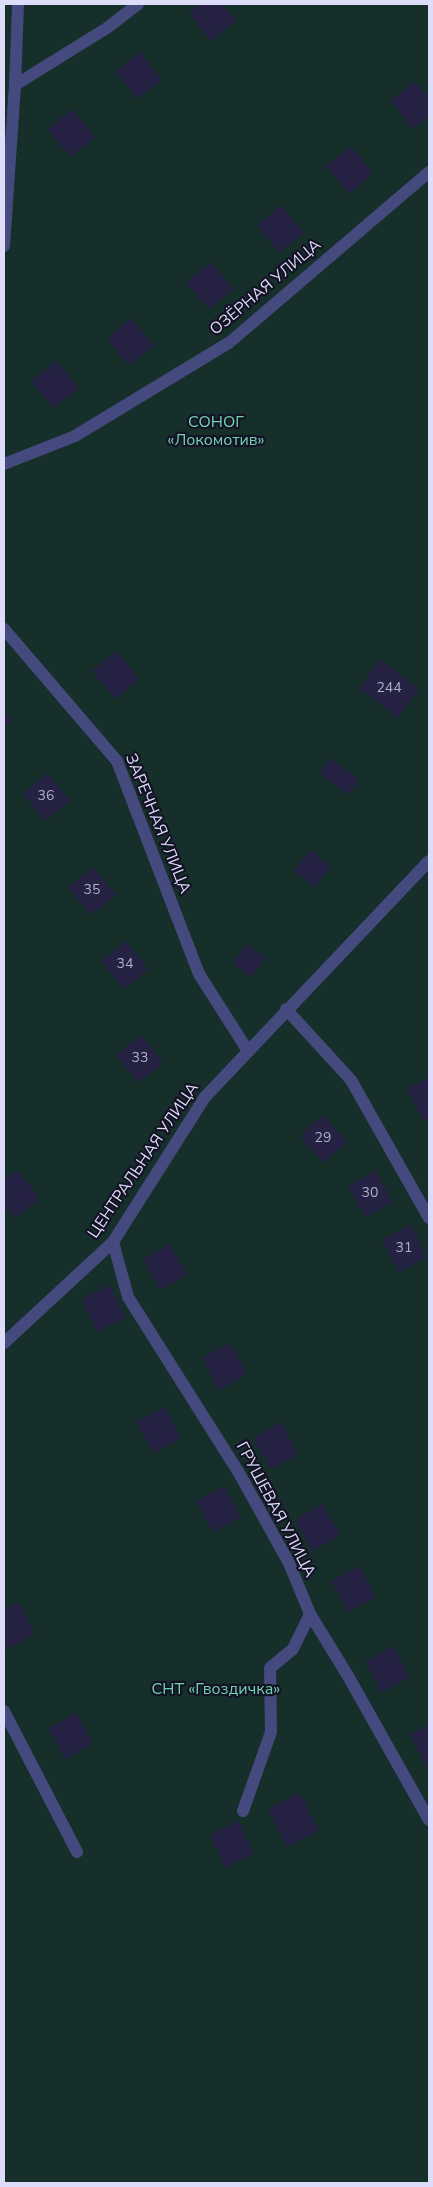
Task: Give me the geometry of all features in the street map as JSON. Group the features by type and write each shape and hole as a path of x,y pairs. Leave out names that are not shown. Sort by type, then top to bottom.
{"street":[{"path":"4,246 15,85 18,4"},
{"path":"15,85 108,28 138,4"},
{"name":"ОЗЁРНАЯ УЛИЦА","path":"4,464 75,436 230,342 429,172"},
{"name":"ЗАРЕЧНАЯ УЛИЦА","path":"4,630 117,761 199,974 248,1051"},
{"name":"ЦЕНТРАЛЬНАЯ УЛИЦА","path":"4,1343 113,1242 205,1097 286,1009 429,861"},
{"path":"286,1009 351,1080 429,1218"},
{"name":"ГРУШЕВАЯ УЛИЦА","path":"113,1242 128,1297 239,1473 289,1563 310,1614 348,1676 429,1820"},
{"path":"243,1811 271,1732 270,1668 293,1649 310,1614"},
{"path":"4,1710 77,1852"}],"green space":[{"path":"4,4 429,4 429,2183 4,2183"}],"building":[{"path":"200,4 222,4 236,21 211,41 189,13"},
{"path":"140,52 162,80 138,99 115,72"},
{"path":"415,81 429,98 429,115 413,129 391,101"},
{"path":"72,109 95,137 70,157 48,129"},
{"path":"351,146 373,174 349,194 326,166"},
{"path":"281,205 304,233 279,253 257,225"},
{"path":"211,262 234,289 209,309 186,282"},
{"path":"131,318 154,345 129,366 107,338"},
{"path":"56,361 79,388 54,408 31,381"},
{"path":"117,651 139,679 115,699 92,671"},
{"path":"380,660 419,689 398,718 359,688"},
{"path":"4,709 12,720 4,727"},
{"path":"331,758 359,780 348,795 320,773"},
{"path":"47,773 70,801 45,821 23,793"},
{"path":"310,850 331,866 315,887 294,871"},
{"path":"93,868 116,895 91,915 68,887"},
{"path":"126,941 148,969 124,989 101,961"},
{"path":"247,944 265,957 251,977 233,963"},
{"path":"141,1035 163,1063 139,1083 116,1055"},
{"path":"429,1077 429,1118 424,1121 407,1089"},
{"path":"323,1115 347,1142 323,1163 300,1136"},
{"path":"17,1170 40,1198 15,1218 4,1204 4,1181"},
{"path":"376,1171 393,1202 365,1217 348,1186"},
{"path":"410,1225 427,1257 399,1272 382,1240"},
{"path":"170,1244 187,1275 160,1290 143,1259"},
{"path":"109,1285 126,1317 98,1332 81,1300"},
{"path":"230,1343 247,1374 219,1390 202,1358"},
{"path":"164,1407 181,1438 153,1453 136,1422"},
{"path":"281,1422 298,1454 270,1469 253,1438"},
{"path":"224,1486 241,1517 213,1532 196,1501"},
{"path":"322,1504 340,1535 312,1551 295,1520"},
{"path":"359,1566 376,1597 348,1612 331,1581"},
{"path":"18,1602 35,1633 7,1649 4,1643 4,1609"},
{"path":"393,1646 410,1677 382,1692 365,1661"},
{"path":"76,1713 93,1744 65,1759 48,1728"},
{"path":"429,1724 429,1765 427,1766 410,1735"},
{"path":"300,1793 319,1831 287,1847 268,1809"},
{"path":"238,1821 254,1853 226,1868 210,1836"}],"park label":[{"name":"СОНОГ «Локомотив»","path":"216,432"},
{"name":"СНТ «Гвоздичка»","path":"216,1690"}]}
